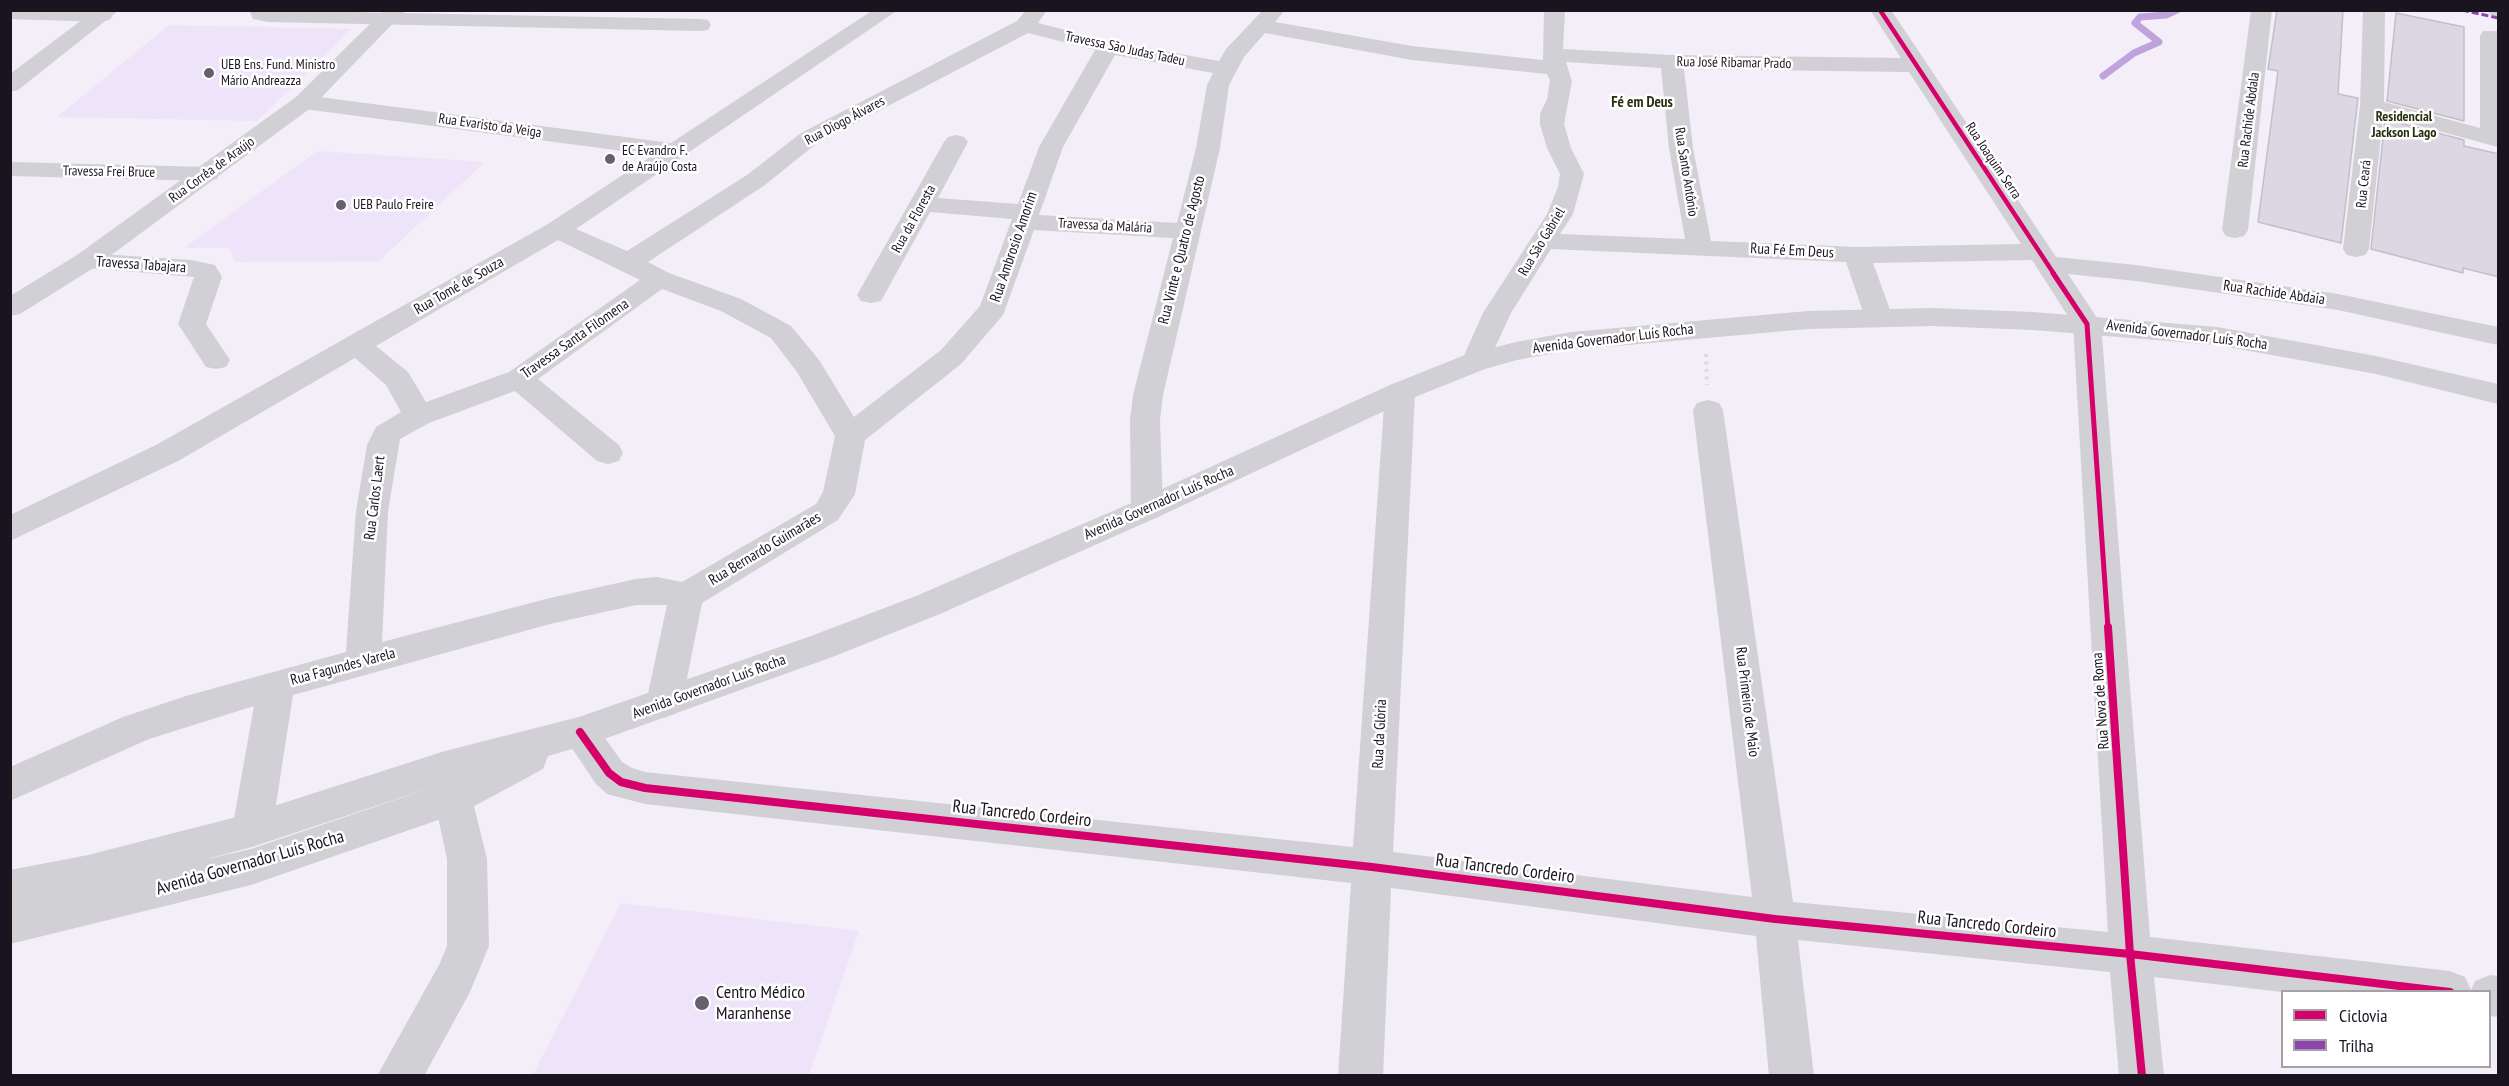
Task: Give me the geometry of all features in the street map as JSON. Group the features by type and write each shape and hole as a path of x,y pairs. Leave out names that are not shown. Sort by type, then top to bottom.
{"street":[{"name":"Rua Tomé de Souza","path":"10,529 167,453 557,230 888,10"},
{"name":"Rua São Gabriel","path":"1474,362 1497,313 1545,241 1560,214 1570,188 1572,174 1559,148 1552,124 1552,114 1559,99 1561,81 1553,62 1555,10"},
{"name":"Rua Joaquim Serra","path":"1880,10 2087,324"},
{"name":"Rua Rachide Abdala","path":"2235,230 2262,10"},
{"name":"Rua Ceará","path":"2356,249 2372,106 2374,10"},
{"path":"259,11 268,16 393,14 699,25"},
{"path":"10,13 105,13"},
{"path":"10,85 105,13"},
{"name":"Rua Corrêa de Araújo","path":"10,308 86,261 304,102 393,14"},
{"name":"Rua José Ribamar Prado","path":"1268,18 1412,53 1553,62 1916,65"},
{"name":"Rua Vinte e Quatro de Agosto","path":"1148,509 1145,420 1148,394 1208,148 1218,85 1234,54 1268,18"},
{"name":"Travessa São Judas Tadeu","path":"1031,19 1108,47 1226,69"},
{"name":"Rua Diogo Álvares","path":"629,262 756,180 814,134 1031,19"},
{"path":"2372,106 2495,139 2491,36"},
{"name":"Rua Ambrosio Amorim","path":"850,436 951,357 993,309 1051,147 1108,47"},
{"name":"Rua Santo Antônio","path":"1672,62 1681,148 1699,247"},
{"name":"Rua Evaristo da Veiga","path":"304,102 675,151"},
{"name":"Rua da Floresta","path":"871,295 956,142"},
{"name":"Travessa Frei Bruce","path":"10,169 208,174"},
{"name":"Travessa da Malária","path":"922,204 1025,217 1186,231"},
{"path":"557,230 629,262 659,279 731,305 781,332 809,367 850,436"},
{"name":"Rua Fé Em Deus","path":"1545,241 1857,255 2044,258"},
{"path":"1857,255 1879,318"},
{"name":"Rua Rachide Abdaia","path":"2044,258 2338,302 2499,336"},
{"name":"Travessa Tabajara","path":"86,261 191,268 205,271 208,277 192,324 216,360"},
{"name":"Travessa Santa Filomena","path":"418,416 519,379 659,279"},
{"name":"Avenida Governador Luís Rocha","path":"10,888 88,873 252,830 445,767 580,732 664,703 928,605 1148,509 1400,392 1474,362 1571,341 1705,329 1879,318 2087,324 2217,336 2292,348 2499,394"},
{"name":"Rua Nova de Roma","path":"2087,324 2130,954 2142,1076"},
{"path":"356,344 398,378 418,416"},
{"path":"519,379 608,453"},
{"name":"Rua da Glória","path":"1360,1076 1400,392"},
{"name":"Rua Primeiro de Maio","path":"1708,410 1775,919 1792,1076"},
{"name":"Rua Carlos Laert","path":"363,661 372,511 382,445 387,434 396,426 418,416"},
{"name":"Rua Bernardo Guimarães","path":"686,596 797,532 827,512 839,494 850,436"},
{"name":"Rua Fagundes Varela","path":"10,785 136,728 276,685 550,611 636,592 657,590 686,596"},
{"path":"664,703 686,596"},
{"path":"252,830 276,685"},
{"name":"Avenida Governador Luís Rocha","path":"10,925 251,867 453,798 580,732"},
{"name":"Rua Tancredo Cordeiro","path":"580,732 609,773 621,782 645,788 1372,867 1775,919 2130,954 2433,990"},
{"path":"399,1076 454,978 468,946 466,860 453,798"}],"path":[{"path":"1705,329 1708,410"}],"shaded area":[{"name":"UEB Ens. Fund. Ministro Mário Andreazza","path":"169,25 352,29 257,121 57,117"},
{"name":"UEB Paulo Freire","path":"317,151 485,162 379,261 235,262 229,248 184,248"},
{"name":"Centro Médico Maranhense","path":"621,903 859,931 809,1075 533,1075"}],"building":[{"path":"2277,10 2343,10 2338,94 2358,98 2341,243 2258,222 2278,71 2268,69"},
{"path":"2396,13 2464,27 2464,121 2387,101"},
{"path":"2385,119 2464,140 2464,146 2499,154 2499,277 2463,268 2463,273 2371,249"}],"waterway":[{"path":"2103,76 2134,53 2159,42 2135,23 2140,17 2166,15 2177,10"}],"marked path":[{"path":"2462,10 2498,18"}],"cycle path":[{"path":"1880,10 2087,324 2130,954 2142,1076"},
{"path":"580,732 609,773 621,782 645,788 1372,867 1775,919 2130,954 2433,990"}],"place":[{"name":"UEB Ens. Fund. Ministro Mário Andreazza","path":"209,73"},
{"name":"EC Evandro F. de Araújo Costa","path":"610,159"},
{"name":"UEB Paulo Freire","path":"341,205"},
{"name":"Centro Médico Maranhense","path":"702,1003"}],"district":[{"name":"Fé em Deus","path":"1642,103"},
{"name":"Residencial Jackson Lago","path":"2404,126"}]}
